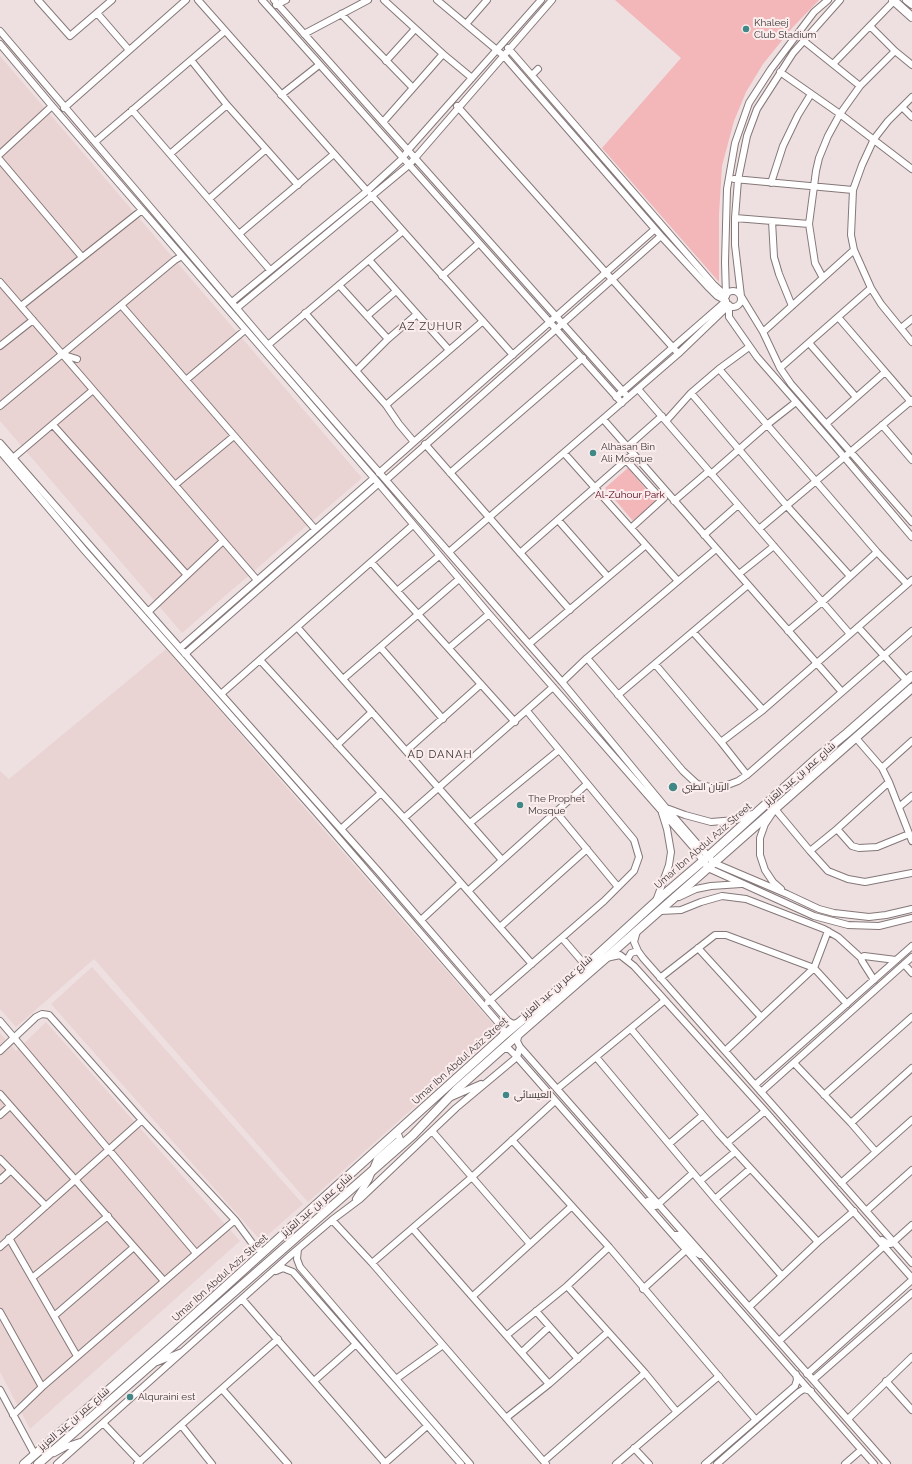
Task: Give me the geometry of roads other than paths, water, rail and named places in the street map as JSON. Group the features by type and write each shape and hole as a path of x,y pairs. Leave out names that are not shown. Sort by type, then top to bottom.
{"main road":[{"path":"907,0 912,4"},
{"path":"894,1 912,17"},
{"name":"Umar Ibn Abdul Aziz Street","path":"24,1464 263,1253 502,1037 586,966 656,901 819,756 910,678"},
{"name":"شارع عمر بن عبد العزيز","path":"38,1464 413,1135 448,1099 500,1050 912,688"}],"street":[{"path":"39,0 70,36 112,0"},
{"path":"64,108 186,0"},
{"path":"198,0 513,355"},
{"path":"262,0 622,403"},
{"path":"270,9 276,2 286,0"},
{"path":"304,34 368,0"},
{"path":"384,0 443,54 472,78"},
{"path":"438,0 504,56 661,236 717,296 727,300"},
{"path":"466,24 487,0"},
{"path":"237,308 369,193 403,158 408,150 541,0"},
{"path":"232,302 270,270 409,164 510,50 552,0"},
{"path":"828,0 814,12 770,68 749,103 734,143 727,189 725,262 729,318 749,347 912,537"},
{"path":"503,44 532,75 733,306 738,305 741,301 735,245 735,218 738,180 747,136 757,109 780,72 793,53 840,0"},
{"path":"833,64 894,1"},
{"path":"276,2 628,397"},
{"path":"97,13 129,50"},
{"path":"341,14 413,88"},
{"path":"870,26 912,65"},
{"path":"386,61 415,29"},
{"path":"94,142 225,31"},
{"path":"0,32 268,345 562,682 711,866 743,884 814,916 848,925 878,926 912,918"},
{"path":"804,41 860,86"},
{"path":"0,44 374,478 489,614 664,809 711,822 736,820 756,813"},
{"path":"823,278 815,263 809,224 819,158 828,136 840,114 860,86 896,51"},
{"path":"383,122 443,54"},
{"path":"191,60 265,150 298,185"},
{"path":"282,95 319,65"},
{"path":"532,75 538,69"},
{"path":"780,72 840,114 912,169"},
{"path":"771,183 783,146 798,115 811,94"},
{"path":"912,97 888,121 874,139 862,165 853,190 851,236 854,250 871,288 881,304 912,342"},
{"path":"454,99 454,104 613,279 678,354"},
{"path":"170,154 227,105"},
{"path":"0,154 52,106"},
{"path":"902,107 912,117"},
{"path":"132,110 270,270"},
{"path":"209,199 265,150"},
{"path":"239,234 334,154"},
{"path":"0,160 82,257"},
{"path":"729,178 853,190"},
{"path":"21,306 142,210"},
{"path":"735,218 809,224"},
{"path":"772,221 774,257 792,306"},
{"path":"379,473 655,229"},
{"path":"268,345 403,231"},
{"path":"386,480 661,236"},
{"path":"442,276 479,243"},
{"path":"763,332 854,250"},
{"path":"0,406 182,256"},
{"path":"369,260 449,350"},
{"path":"0,282 256,580"},
{"path":"339,285 388,339"},
{"path":"780,368 871,288"},
{"path":"367,316 396,290"},
{"path":"449,552 678,354 727,300 730,292 735,291 741,296 763,332 780,368 790,384 912,522"},
{"path":"616,397 727,300"},
{"path":"121,305 315,529"},
{"path":"305,313 386,405 398,424 414,442"},
{"path":"356,371 388,339 417,314"},
{"path":"759,529 845,458 882,425 912,402 838,317"},
{"path":"900,328 912,319"},
{"path":"0,346 33,320"},
{"path":"386,405 483,321"},
{"path":"186,380 245,330"},
{"path":"809,343 856,397"},
{"path":"627,447 664,419 719,368 749,347"},
{"path":"62,354 77,359"},
{"path":"450,473 581,357 590,354"},
{"path":"719,368 877,552 909,582 763,710 721,742"},
{"path":"826,424 885,372"},
{"path":"638,389 850,634"},
{"path":"13,458 93,390"},
{"path":"691,393 787,506 850,576"},
{"path":"674,501 796,402"},
{"path":"602,419 842,692"},
{"path":"53,425 187,575"},
{"path":"882,425 912,460"},
{"path":"175,485 234,436"},
{"path":"0,443 490,1000 511,1023 519,1022"},
{"path":"425,444 570,610"},
{"path":"0,451 502,1027 504,1031 502,1037"},
{"path":"564,453 678,581"},
{"path":"520,553 633,454"},
{"path":"626,460 662,500"},
{"path":"179,658 183,651 256,580 374,478"},
{"path":"183,651 378,484"},
{"path":"631,528 668,494"},
{"path":"704,535 738,505"},
{"path":"558,520 608,577"},
{"path":"221,694 413,525"},
{"path":"148,612 223,541"},
{"path":"529,644 646,545"},
{"path":"738,574 774,546"},
{"path":"562,682 587,658 716,549"},
{"path":"788,631 877,552"},
{"path":"397,591 439,556"},
{"path":"371,562 515,722"},
{"path":"343,679 458,578 466,577 466,573"},
{"path":"618,695 748,585"},
{"path":"470,592 470,588 472,587 480,588"},
{"path":"449,648 489,614"},
{"path":"297,627 502,860"},
{"path":"858,627 884,656 910,678"},
{"path":"587,658 683,771 697,784 710,787 725,786 738,781 747,775 912,631"},
{"path":"693,632 763,710"},
{"path":"380,647 443,719"},
{"path":"260,660 382,793 532,964"},
{"path":"655,664 747,775"},
{"path":"406,751 482,684"},
{"path":"404,818 553,687"},
{"path":"463,982 486,1002 490,1000 618,887 634,871 639,857 634,840 527,711"},
{"path":"337,745 372,712"},
{"path":"856,738 882,768 899,807 909,824 909,834 912,841"},
{"path":"882,768 912,741"},
{"path":"470,823 559,750"},
{"path":"810,851 889,782"},
{"path":"468,891 587,784"},
{"path":"341,829 382,793"},
{"path":"899,807 912,796"},
{"path":"656,901 669,864 671,852 664,809"},
{"path":"787,894 773,882 760,855 760,838 765,824 775,809 828,871 848,879 865,882 912,873"},
{"path":"556,812 618,887"},
{"path":"837,829 852,846 859,848 877,847 909,834"},
{"path":"500,927 587,849"},
{"path":"711,866 787,894 834,914 870,917 912,909"},
{"path":"420,920 461,883"},
{"path":"667,904 696,889 711,886 743,884"},
{"path":"660,911 681,910 722,896 746,899 828,931 838,937 861,958 874,980"},
{"path":"637,931 634,942 638,951 660,978 912,1263"},
{"path":"725,1051 814,968 828,931"},
{"path":"660,978 715,935 726,935 814,968 847,1004"},
{"path":"562,938 586,966"},
{"path":"755,1085 912,946"},
{"path":"698,948 761,1017"},
{"path":"627,960 631,953 638,951"},
{"path":"606,958 620,956 634,966 664,1001 695,1032 854,1211 912,1279 808,1374"},
{"path":"861,958 864,956 896,960"},
{"path":"761,1092 912,957"},
{"path":"904,964 912,973"},
{"path":"557,1089 664,1001"},
{"path":"0,1051 36,1017 42,1014 49,1015 142,1120 235,1220 252,1243 263,1253"},
{"path":"824,1096 912,1017"},
{"path":"0,1021 110,1149 196,1253"},
{"path":"631,1029 727,1143 818,1242"},
{"path":"520,1033 517,1041 520,1048 888,1464"},
{"path":"57,1464 298,1249 382,1178 456,1108 517,1057 520,1048"},
{"path":"500,1050 509,1049 517,1057 873,1463"},
{"path":"596,1058 782,1276"},
{"path":"794,1062 876,1152"},
{"path":"851,1123 912,1068"},
{"path":"448,1099 488,1081"},
{"path":"0,1094 164,1281"},
{"path":"372,1263 472,1177 555,1101"},
{"path":"0,1115 10,1106"},
{"path":"727,1143 765,1111"},
{"path":"669,1144 703,1115"},
{"path":"0,1247 142,1120"},
{"path":"841,1183 912,1120"},
{"path":"432,1131 530,1244"},
{"path":"348,1208 361,1192 377,1159 400,1138 397,1132"},
{"path":"512,1140 609,1247 643,1289 756,1420"},
{"path":"700,1181 735,1152"},
{"path":"0,1159 46,1206"},
{"path":"715,1199 750,1169"},
{"path":"0,1180 11,1170"},
{"path":"866,1211 912,1170"},
{"path":"623,1178 640,1191 655,1207 693,1173"},
{"path":"473,1296 572,1206"},
{"path":"749,1307 818,1242 854,1211"},
{"path":"32,1278 108,1216"},
{"path":"13,1415 77,1356 235,1220"},
{"path":"332,1220 372,1263 545,1463 645,1373"},
{"path":"864,1224 870,1226 885,1243 888,1244 893,1242 912,1226"},
{"path":"413,1229 549,1384"},
{"path":"676,1238 675,1235 679,1235 693,1251 708,1261"},
{"path":"10,1238 77,1356"},
{"path":"779,1341 884,1246"},
{"path":"54,1316 134,1247"},
{"path":"507,1335 567,1286 609,1247"},
{"path":"298,1249 297,1258 300,1267 470,1464"},
{"path":"643,1289 686,1250"},
{"path":"293,1272 295,1267 300,1267"},
{"path":"272,1272 283,1268 293,1272 461,1464"},
{"path":"567,1286 645,1373 676,1411"},
{"path":"813,1380 912,1293"},
{"path":"242,1299 385,1464 427,1426"},
{"path":"0,1312 42,1387"},
{"path":"536,1312 578,1359"},
{"path":"522,1352 549,1327"},
{"path":"506,1418 549,1384 608,1332"},
{"path":"103,1423 138,1463 278,1339"},
{"path":"839,1345 855,1343"},
{"path":"314,1381 356,1344"},
{"path":"396,1379 443,1345"},
{"path":"152,1364 184,1351"},
{"path":"848,1419 886,1381 912,1358"},
{"path":"705,1464 792,1389 796,1383 796,1374"},
{"path":"616,1464 676,1411 719,1376"},
{"path":"886,1381 912,1410"},
{"path":"222,1389 288,1464"},
{"path":"792,1389 797,1389 796,1394"},
{"path":"717,1464 796,1394 804,1389 811,1391"},
{"path":"0,1390 35,1455"},
{"path":"181,1425 212,1464"},
{"path":"45,1458 66,1447 83,1441"},
{"path":"634,1448 649,1464"},
{"path":"845,1464 861,1450"}],"place":[{"name":"Khaleej Club Stadium","path":"746,29"},
{"name":"Alhasan Bin Ali Mosque","path":"593,453"},
{"name":"الربان الطبي","path":"673,787"},
{"name":"The Prophet Mosque","path":"520,805"},
{"name":"العيسائي","path":"506,1095"},
{"name":"Alquraini est","path":"130,1397"}],"district":[{"name":"AZ ZUHUR","path":"431,327"},
{"name":"AD DANAH","path":"440,755"}],"park label":[{"name":"Al-Zuhour Park","path":"630,495"}]}
